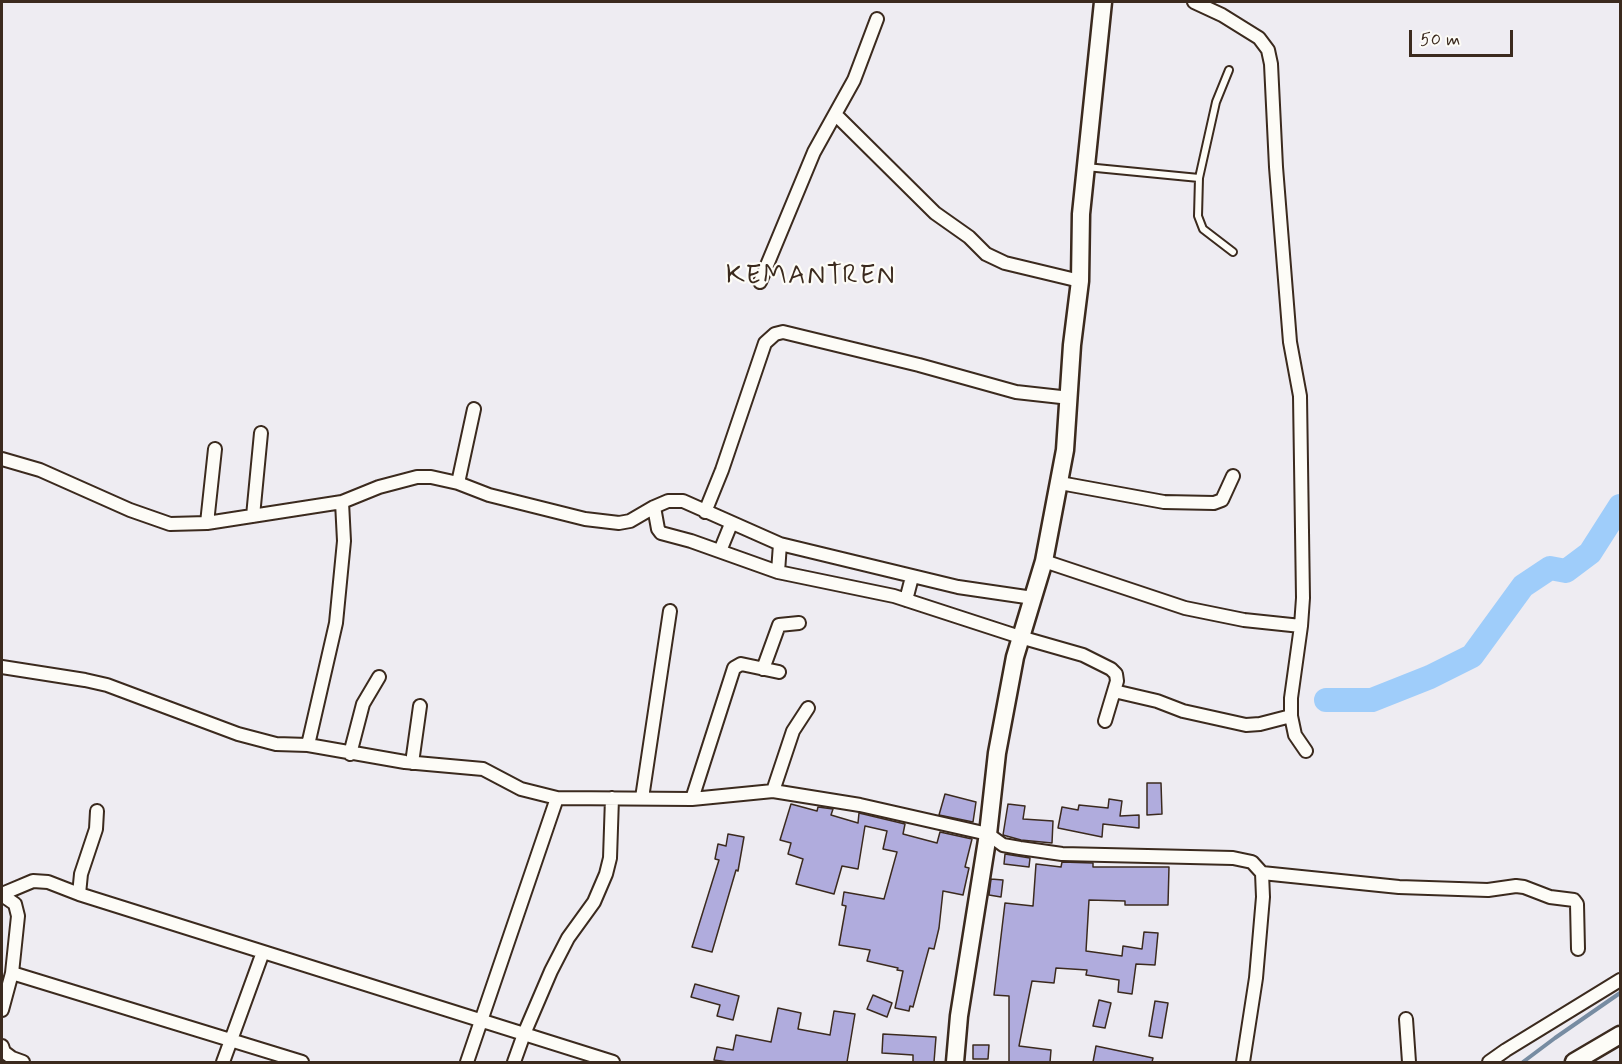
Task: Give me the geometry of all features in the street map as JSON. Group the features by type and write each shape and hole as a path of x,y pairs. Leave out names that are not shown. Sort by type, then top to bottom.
{"street":[{"path":"955,1062 959,1016 988,834 997,753 1020,638 1044,561 1060,483 1080,281 1081,214 1103,2"},
{"path":"1194,2 1222,15 1259,38 1268,50 1271,64 1276,167 1290,342 1300,396 1303,598 1291,698 1291,716 1294,735 1306,751"},
{"path":"760,282 814,152 854,80 877,19"},
{"path":"836,115 935,213 969,237 986,254 1005,263 1080,281"},
{"path":"705,512 722,470 765,343 775,333 783,332 919,365 1016,392 1070,398"},
{"path":"458,483 474,409"},
{"path":"253,516 261,433"},
{"path":"207,523 214,449"},
{"path":"2,459 40,470 170,524 207,523 342,505 380,487 417,477 431,477 458,483 500,498 585,519 608,522 630,521 675,500 683,501 729,527 780,547 909,588 1020,638 1083,655 1111,669 1116,674 1117,681 1105,721"},
{"path":"1060,483 1164,502 1214,503 1222,500 1233,476"},
{"path":"308,745 336,623 343,564 342,505"},
{"path":"655,511 658,529 661,533 722,548 778,568 839,584 909,588 958,587 1030,608"},
{"path":"722,548 729,527"},
{"path":"778,568 780,547"},
{"path":"1044,561 1185,608 1244,620 1301,626"},
{"path":"642,798 670,611"},
{"path":"763,669 779,625 799,623"},
{"path":"692,799 734,668 741,664 779,672"},
{"path":"2,667 96,682 238,734 276,744 308,745 412,763 483,770 521,789 557,798 692,799 773,791 860,805 988,834 1003,845 1062,854 1233,858 1252,862 1262,873 1263,897 1256,978 1243,1062"},
{"path":"350,754 363,704 379,677"},
{"path":"1114,691 1158,701 1183,711 1246,725 1291,716"},
{"path":"412,763 420,706"},
{"path":"773,791 793,731 808,708"},
{"path":"467,1062 557,798"},
{"path":"514,1062 551,971 568,938 594,902 606,874 610,858 612,798"},
{"path":"79,894 81,874 96,829 98,811"},
{"path":"1262,873 1399,887 1488,890 1524,887 1550,897 1574,900 1577,904 1578,949"},
{"path":"2,1010 12,973 17,909 15,904 2,894 26,883 40,881 614,1062"},
{"path":"223,1062 263,952"},
{"path":"12,973 302,1062"},
{"path":"1489,1062 1620,980"},
{"path":"1406,1018 1409,1062"},
{"path":"1583,1060 1620,1035"},
{"path":"2,1050 22,1062"}],"lane":[{"path":"1229,70 1216,102 1199,178 1198,216 1203,229 1233,252"},
{"path":"1086,167 1199,178"}],"building":[{"path":"1147,783 1161,783 1162,814 1147,815"},
{"path":"945,794 976,802 973,822 939,815"},
{"path":"1109,799 1122,801 1120,816 1139,815 1139,828 1103,824 1102,837 1058,828 1062,807 1078,810 1079,805 1108,808"},
{"path":"791,804 817,811 818,807 833,809 831,815 858,823 859,813 905,824 903,834 937,843 940,832 972,839 965,867 969,868 963,895 943,891 934,949 929,948 913,1007 910,1006 909,1011 895,1008 903,971 867,961 870,950 839,945 846,906 842,905 844,892 884,899 897,852 883,849 887,831 865,826 858,869 842,866 834,894 796,884 803,859 788,854 791,843 780,840"},
{"path":"1008,804 1025,806 1023,819 1053,821 1052,843 1021,840 1003,835"},
{"path":"728,834 744,837 738,871 736,870 712,952 692,947 719,860 715,859 718,844 726,846"},
{"path":"1005,854 1030,858 1029,867 1004,864"},
{"path":"1062,862 1093,863 1093,867 1169,867 1168,905 1125,905 1125,901 1089,900 1086,951 1122,956 1123,946 1142,949 1144,932 1158,933 1155,965 1136,964 1132,994 1118,992 1119,980 1086,975 1087,970 1056,968 1054,983 1032,981 1019,1046 1051,1050 1050,1062 1009,1062 1009,996 994,995 1005,903 1033,906 1036,864 1061,867"},
{"path":"991,879 1003,880 1001,897 989,895"},
{"path":"695,984 739,996 733,1020 717,1016 720,1005 691,997"},
{"path":"873,995 892,1003 887,1017 867,1009"},
{"path":"1099,1000 1111,1003 1105,1028 1093,1026"},
{"path":"1155,1001 1168,1003 1162,1038 1149,1036"},
{"path":"778,1008 801,1013 798,1029 830,1035 834,1011 855,1014 847,1062 714,1060 717,1047 733,1050 736,1035 771,1042"},
{"path":"883,1034 936,1037 934,1062 913,1062 913,1055 882,1053"},
{"path":"973,1045 989,1045 988,1059 973,1059"},
{"path":"1096,1046 1153,1058 1152,1062 1093,1062"}],"waterway":[{"path":"1326,700 1372,700 1430,677 1472,656 1523,586 1550,568 1566,571 1590,553 1620,506"},
{"path":"1523,1062 1620,993"}],"district":[{"name":"KEMANTREN","path":"811,277"}]}
